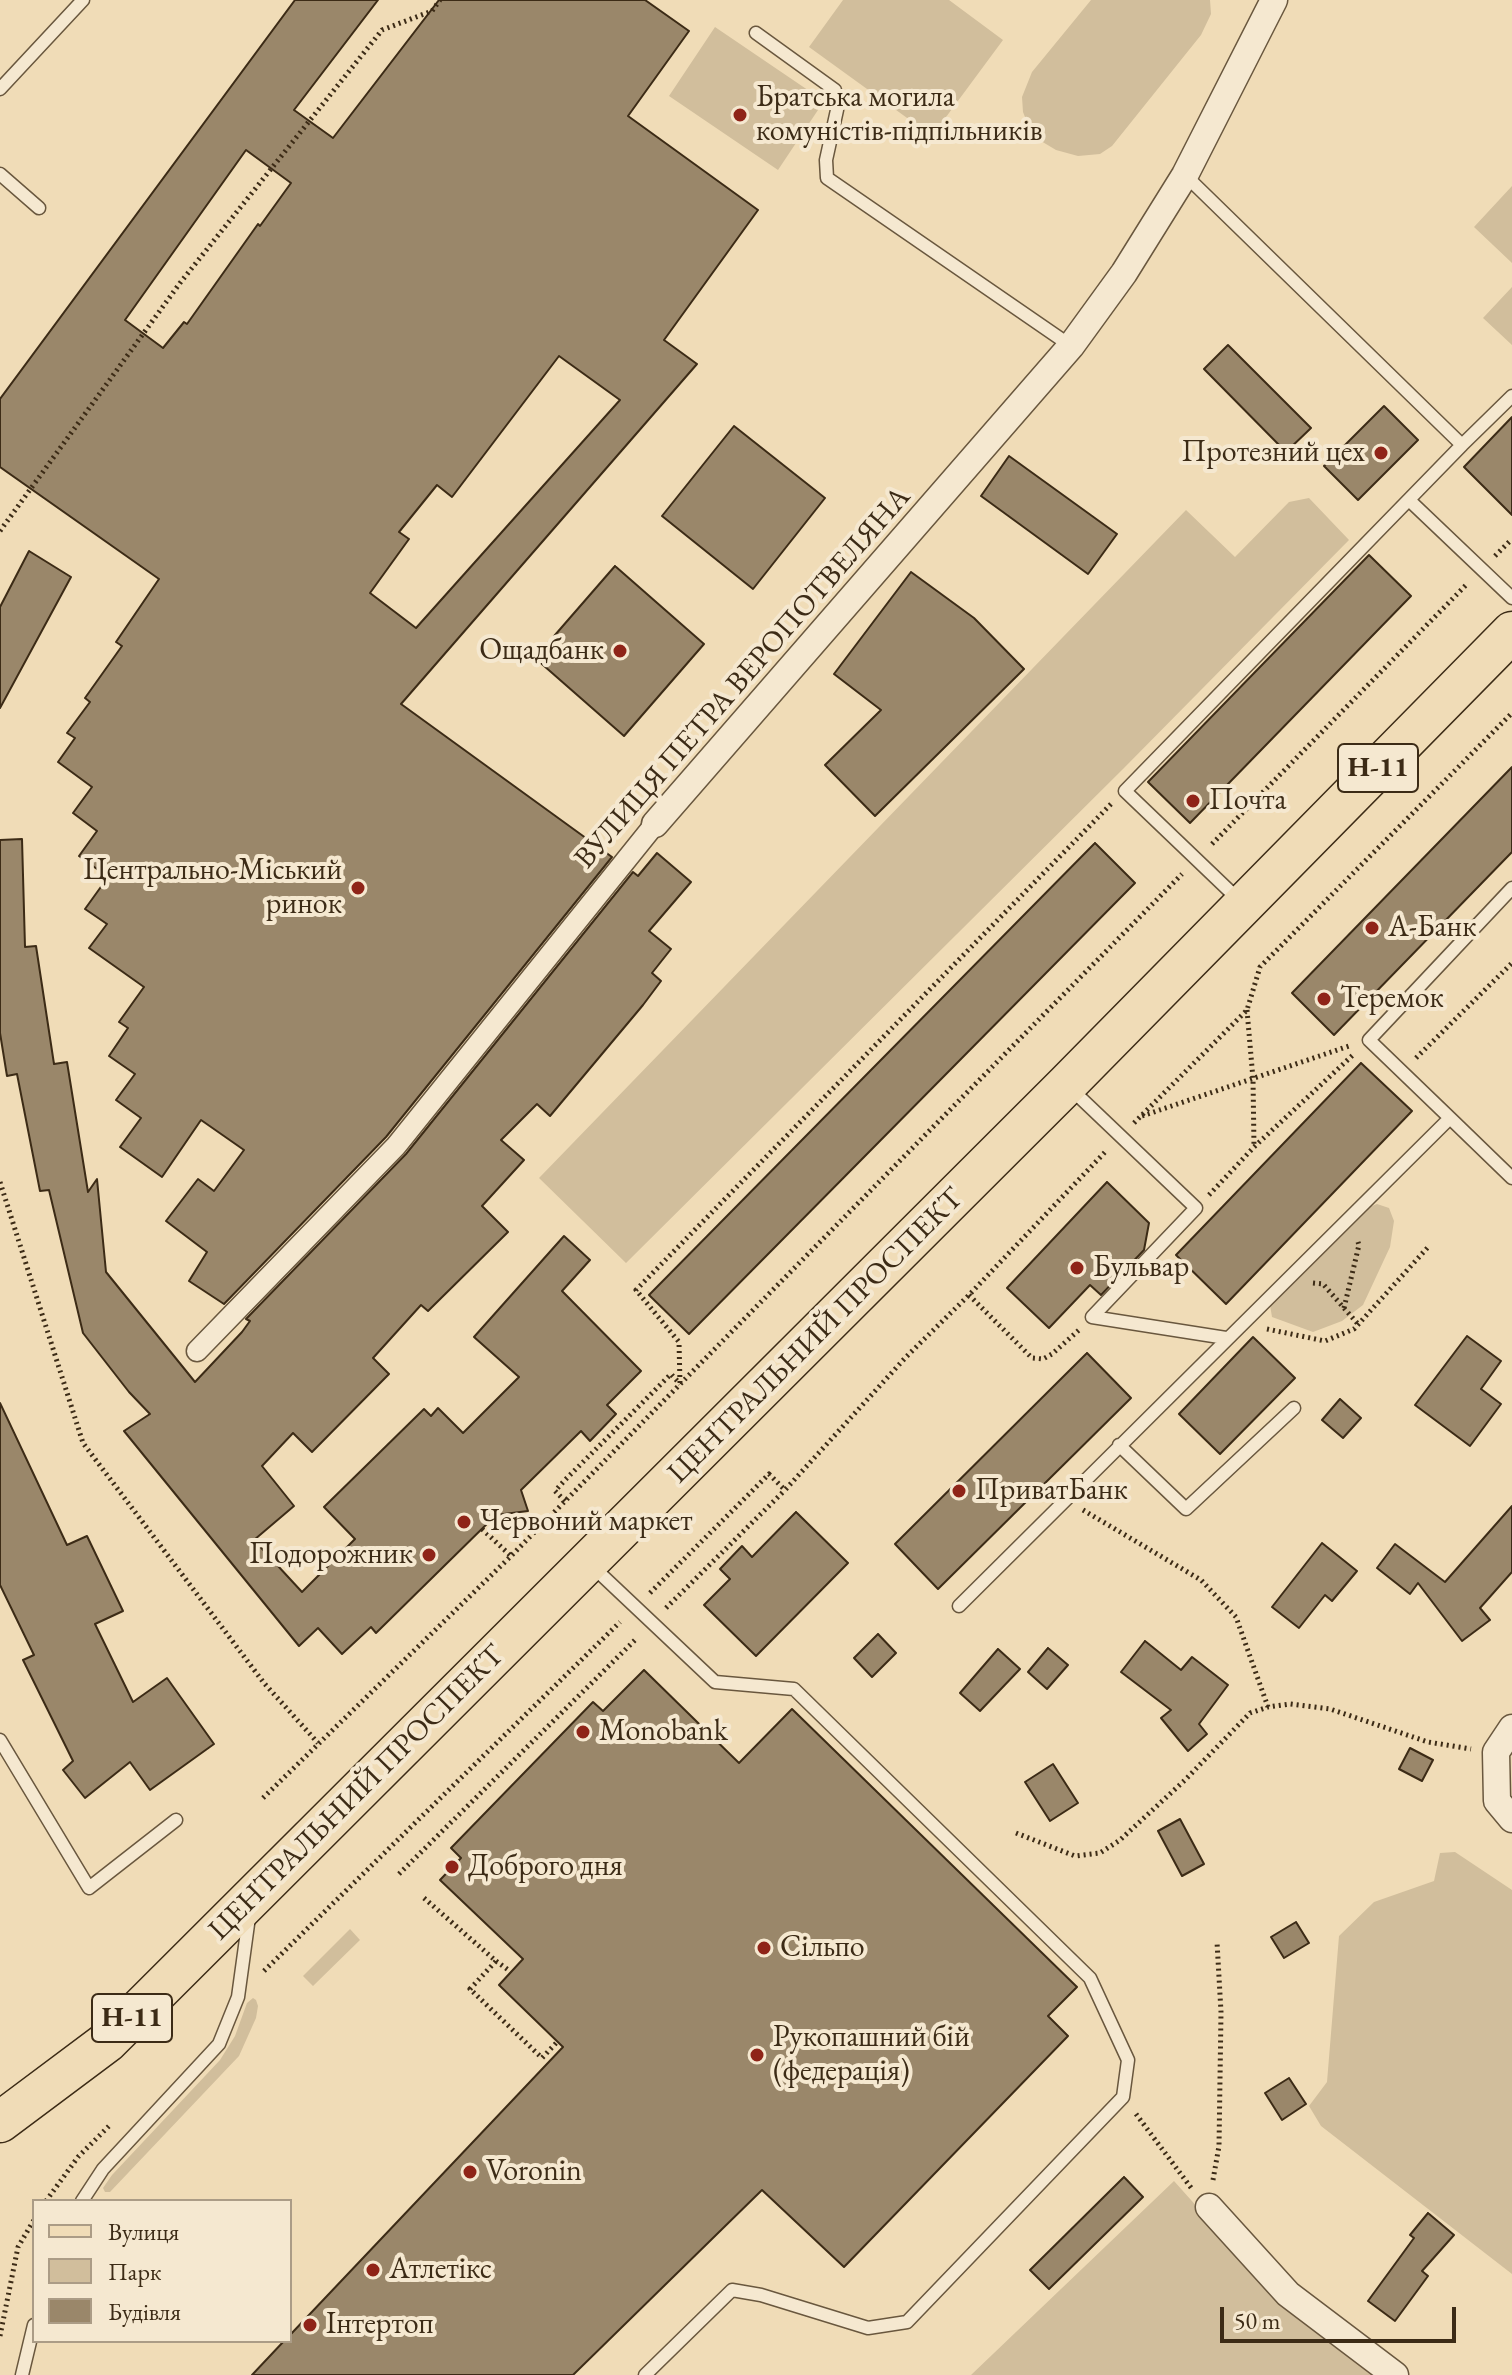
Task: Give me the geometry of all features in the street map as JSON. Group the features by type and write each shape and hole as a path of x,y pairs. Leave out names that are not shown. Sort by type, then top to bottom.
{"main road":[{"name":"ЦЕНТРАЛЬНИЙ ПРОСПЕКТ","path":"0,2122 107,2042 1066,1085 1512,632"}],"street":[{"name":"ВУЛИЦЯ ПЕТРА ВЕРОПОТВЕЛЯНА","path":"197,1351 396,1146 655,824 1071,346 1124,273 1185,175 1274,0"},
{"path":"1512,1728 1496,1752 1497,1801 1512,1819"},
{"path":"1209,2207 1288,2294 1395,2375"}],"lane":[{"path":"0,89 83,0"},
{"path":"756,33 835,90 837,110 826,160 827,178 1071,346"},
{"path":"0,174 39,208"},
{"path":"1185,175 1462,445"},
{"path":"1243,904 1125,791 1512,396"},
{"path":"1409,500 1512,598"},
{"path":"1512,888 1369,1040 1512,1178"},
{"path":"1066,1085 1196,1208 1092,1317"},
{"path":"959,1606 1450,1118"},
{"path":"1092,1317 1226,1338"},
{"path":"1119,1445 1186,1509 1294,1408"},
{"path":"588,1563 715,1682 794,1689 1090,1978 1128,2060 1123,2097 907,2322 868,2328 761,2295 732,2290 645,2375"},
{"path":"0,1740 89,1888 176,1820"},
{"path":"83,2199 103,2169 219,2044 238,1997 251,1899"},
{"path":"22,2375 32,2333"}],"path":[{"path":"0,531 180,283 382,30 432,11 440,0"},
{"path":"263,1798 511,1556 1512,539"},
{"path":"1254,1147 1253,1079 1247,1010 1260,967 1512,713"},
{"path":"680,1384 679,1342 636,1290 1125,791"},
{"path":"1402,1072 1512,963"},
{"path":"680,1595 785,1490 906,1357 1247,1010"},
{"path":"1140,1117 1369,1040"},
{"path":"1196,1208 1254,1147 1369,1040"},
{"path":"0,1182 83,1443 264,1683 318,1743"},
{"path":"1344,1308 1359,1245 1352,1215"},
{"path":"1243,1322 1287,1335 1325,1341 1354,1329 1429,1246"},
{"path":"1285,1281 1323,1284 1358,1324"},
{"path":"969,1295 1032,1358 1043,1359 1052,1354 1092,1317"},
{"path":"565,1501 555,1491 565,1480 671,1374 680,1384"},
{"path":"238,1997 769,1474 785,1490"},
{"path":"1065,1499 1201,1580 1210,1589 1236,1617 1268,1707"},
{"path":"482,1529 511,1556"},
{"path":"399,1874 652,1623"},
{"path":"1016,1833 1075,1856 1100,1853 1120,1840 1185,1780 1250,1713 1268,1707 1290,1704 1330,1709 1428,1742 1496,1752"},
{"path":"424,1898 511,1972"},
{"path":"1209,2207 1219,2146 1221,2012 1217,1942"},
{"path":"496,1961 470,1989 542,2058 558,2041"},
{"path":"1123,2097 1179,2174 1209,2207"},
{"path":"47,2199 78,2157 121,2115"},
{"path":"0,2336 18,2247 32,2223"}],"green space":[{"path":"843,0 949,0 1003,40 932,136 809,47"},
{"path":"1091,0 1210,0 1211,14 1201,35 1112,146 1100,154 1078,156 1056,150 1041,141 1029,127 1023,112 1022,97 1032,72"},
{"path":"715,27 824,101 778,170 669,96"},
{"path":"1512,186 1512,263 1474,227"},
{"path":"1512,287 1512,345 1483,318"},
{"path":"1309,498 1349,540 626,1263 539,1178 1186,510 1235,557 1289,502"},
{"path":"1377,1204 1389,1208 1394,1221 1390,1247 1363,1305 1342,1321 1313,1332 1272,1317 1270,1305 1364,1209"},
{"path":"1455,1852 1512,1890 1512,2274 1321,2126 1309,2106 1327,2082 1339,1936 1374,1902 1434,1881 1440,1853"},
{"path":"350,1929 360,1940 313,1986 303,1976"},
{"path":"253,1998 258,2006 256,2018 239,2056 110,2192 105,2192 103,2188 112,2175 220,2060 235,2036 247,2003"},
{"path":"1174,2181 1284,2304 1378,2375 971,2375"}],"building":[{"path":"295,0 378,0 294,110 333,138 439,0 645,0 689,31 628,116 758,210 664,340 697,364 401,704 612,857 386,1137 224,1304 189,1281 207,1252 166,1221 198,1179 214,1191 244,1150 201,1120 162,1177 120,1147 141,1118 116,1100 135,1074 109,1056 128,1028 119,1022 144,987 89,948 107,924 85,909 108,877 79,856 97,831 73,813 92,787 58,762 75,738 67,733 90,702 85,698 122,646 116,642 159,579 0,467 0,399","holes":["246,150 291,183 187,324 184,322 163,348 125,320","559,356 620,400 416,628 370,593 409,539 399,532 437,485 452,497"]},
{"path":"1228,345 1311,428 1286,452 1204,369"},
{"path":"1384,406 1418,440 1358,500 1324,466"},
{"path":"1512,417 1512,515 1464,467"},
{"path":"734,426 825,498 753,589 662,516"},
{"path":"1009,456 1117,534 1088,574 981,496"},
{"path":"29,551 71,577 0,708 0,607"},
{"path":"1369,555 1411,596 1190,823 1148,782"},
{"name":"Ощадбанк","path":"615,566 704,644 624,736 535,658"},
{"path":"911,572 974,618 1024,669 875,816 825,765 881,710 834,674"},
{"path":"1512,767 1512,852 1334,1035 1292,993"},
{"path":"22,839 25,947 36,946 54,1064 67,1062 88,1192 97,1179 106,1272 195,1382 242,1332 250,1321 246,1319 406,1154 633,872 638,876 657,853 691,882 649,931 671,949 652,973 661,981 550,1116 537,1104 501,1140 524,1160 482,1206 508,1232 428,1311 421,1305 373,1358 389,1374 312,1452 293,1433 262,1466 294,1506 254,1540 302,1592 355,1539 324,1507 424,1409 431,1416 438,1408 463,1433 519,1377 474,1337 564,1236 590,1260 562,1291 641,1371 607,1405 616,1414 590,1441 581,1431 521,1490 528,1511 496,1515 376,1633 371,1627 342,1654 318,1628 299,1646 124,1431 150,1414 83,1333 49,1190 40,1191 17,1074 7,1076 0,1033 0,840"},
{"path":"1095,843 1135,883 689,1334 649,1295"},
{"path":"1361,1063 1412,1111 1226,1304 1176,1255"},
{"name":"Бульвар","path":"1107,1182 1149,1223 1144,1250 1101,1295 1090,1285 1049,1328 1007,1288"},
{"path":"1467,1336 1501,1361 1481,1389 1501,1404 1470,1446 1415,1405"},
{"path":"1253,1337 1295,1378 1220,1454 1179,1414"},
{"path":"1087,1353 1131,1398 938,1589 895,1544"},
{"path":"1340,1399 1361,1418 1343,1438 1322,1420"},
{"path":"0,1403 67,1545 87,1536 123,1611 95,1624 133,1702 167,1678 214,1744 150,1790 130,1762 85,1798 63,1770 73,1761 23,1660 34,1655 0,1585"},
{"path":"1512,1506 1512,1572 1480,1608 1490,1620 1462,1641 1418,1583 1410,1594 1377,1568 1395,1544 1445,1582"},
{"path":"796,1512 848,1563 756,1656 704,1605 730,1579 720,1569 742,1546 752,1557"},
{"path":"1322,1543 1357,1571 1332,1601 1325,1595 1299,1628 1272,1607"},
{"path":"878,1634 896,1653 872,1677 854,1658"},
{"path":"1145,1641 1181,1670 1192,1657 1228,1685 1199,1724 1207,1734 1188,1751 1161,1718 1171,1710 1121,1672"},
{"path":"1048,1648 1068,1665 1047,1689 1028,1672"},
{"path":"998,1649 1020,1669 980,1711 960,1693"},
{"path":"644,1670 739,1763 792,1709 1077,1987 1048,2016 1068,2036 844,2267 762,2190 573,2375 252,2375 282,2343 292,2343 292,2333 563,2047 499,1985 523,1959 440,1880 461,1858 451,1848 593,1702 603,1711"},
{"path":"1410,1748 1433,1760 1422,1781 1399,1769"},
{"path":"1053,1764 1078,1803 1050,1821 1025,1782"},
{"path":"1180,1819 1204,1864 1182,1876 1158,1831"},
{"path":"1296,1922 1309,1943 1284,1958 1271,1937"},
{"path":"1289,2078 1306,2104 1282,2120 1265,2093"},
{"path":"1124,2177 1143,2197 1049,2289 1030,2270"},
{"path":"1428,2213 1454,2235 1422,2271 1428,2276 1395,2321 1368,2301 1414,2238 1410,2235"}],"place":[{"name":"Братська могила комуністів-підпільників","path":"740,115"},
{"name":"Протезний цех","path":"1381,453"},
{"name":"Ощадбанк","path":"620,651"},
{"name":"Почта","path":"1193,801"},
{"name":"Центрально-Міський ринок","path":"358,888"},
{"name":"А-Банк","path":"1372,928"},
{"name":"Теремок","path":"1324,999"},
{"name":"Бульвар","path":"1077,1268"},
{"name":"ПриватБанк","path":"959,1491"},
{"name":"Червоний маркет","path":"464,1522"},
{"name":"Подорожник","path":"429,1555"},
{"name":"Monobank","path":"583,1732"},
{"name":"Доброго дня","path":"452,1867"},
{"name":"Сільпо","path":"764,1948"},
{"name":"Рукопашний бій (федерація)","path":"757,2055"},
{"name":"Voronin","path":"470,2172"},
{"name":"Атлетікс","path":"373,2270"},
{"name":"Інтертоп","path":"310,2325"}]}
